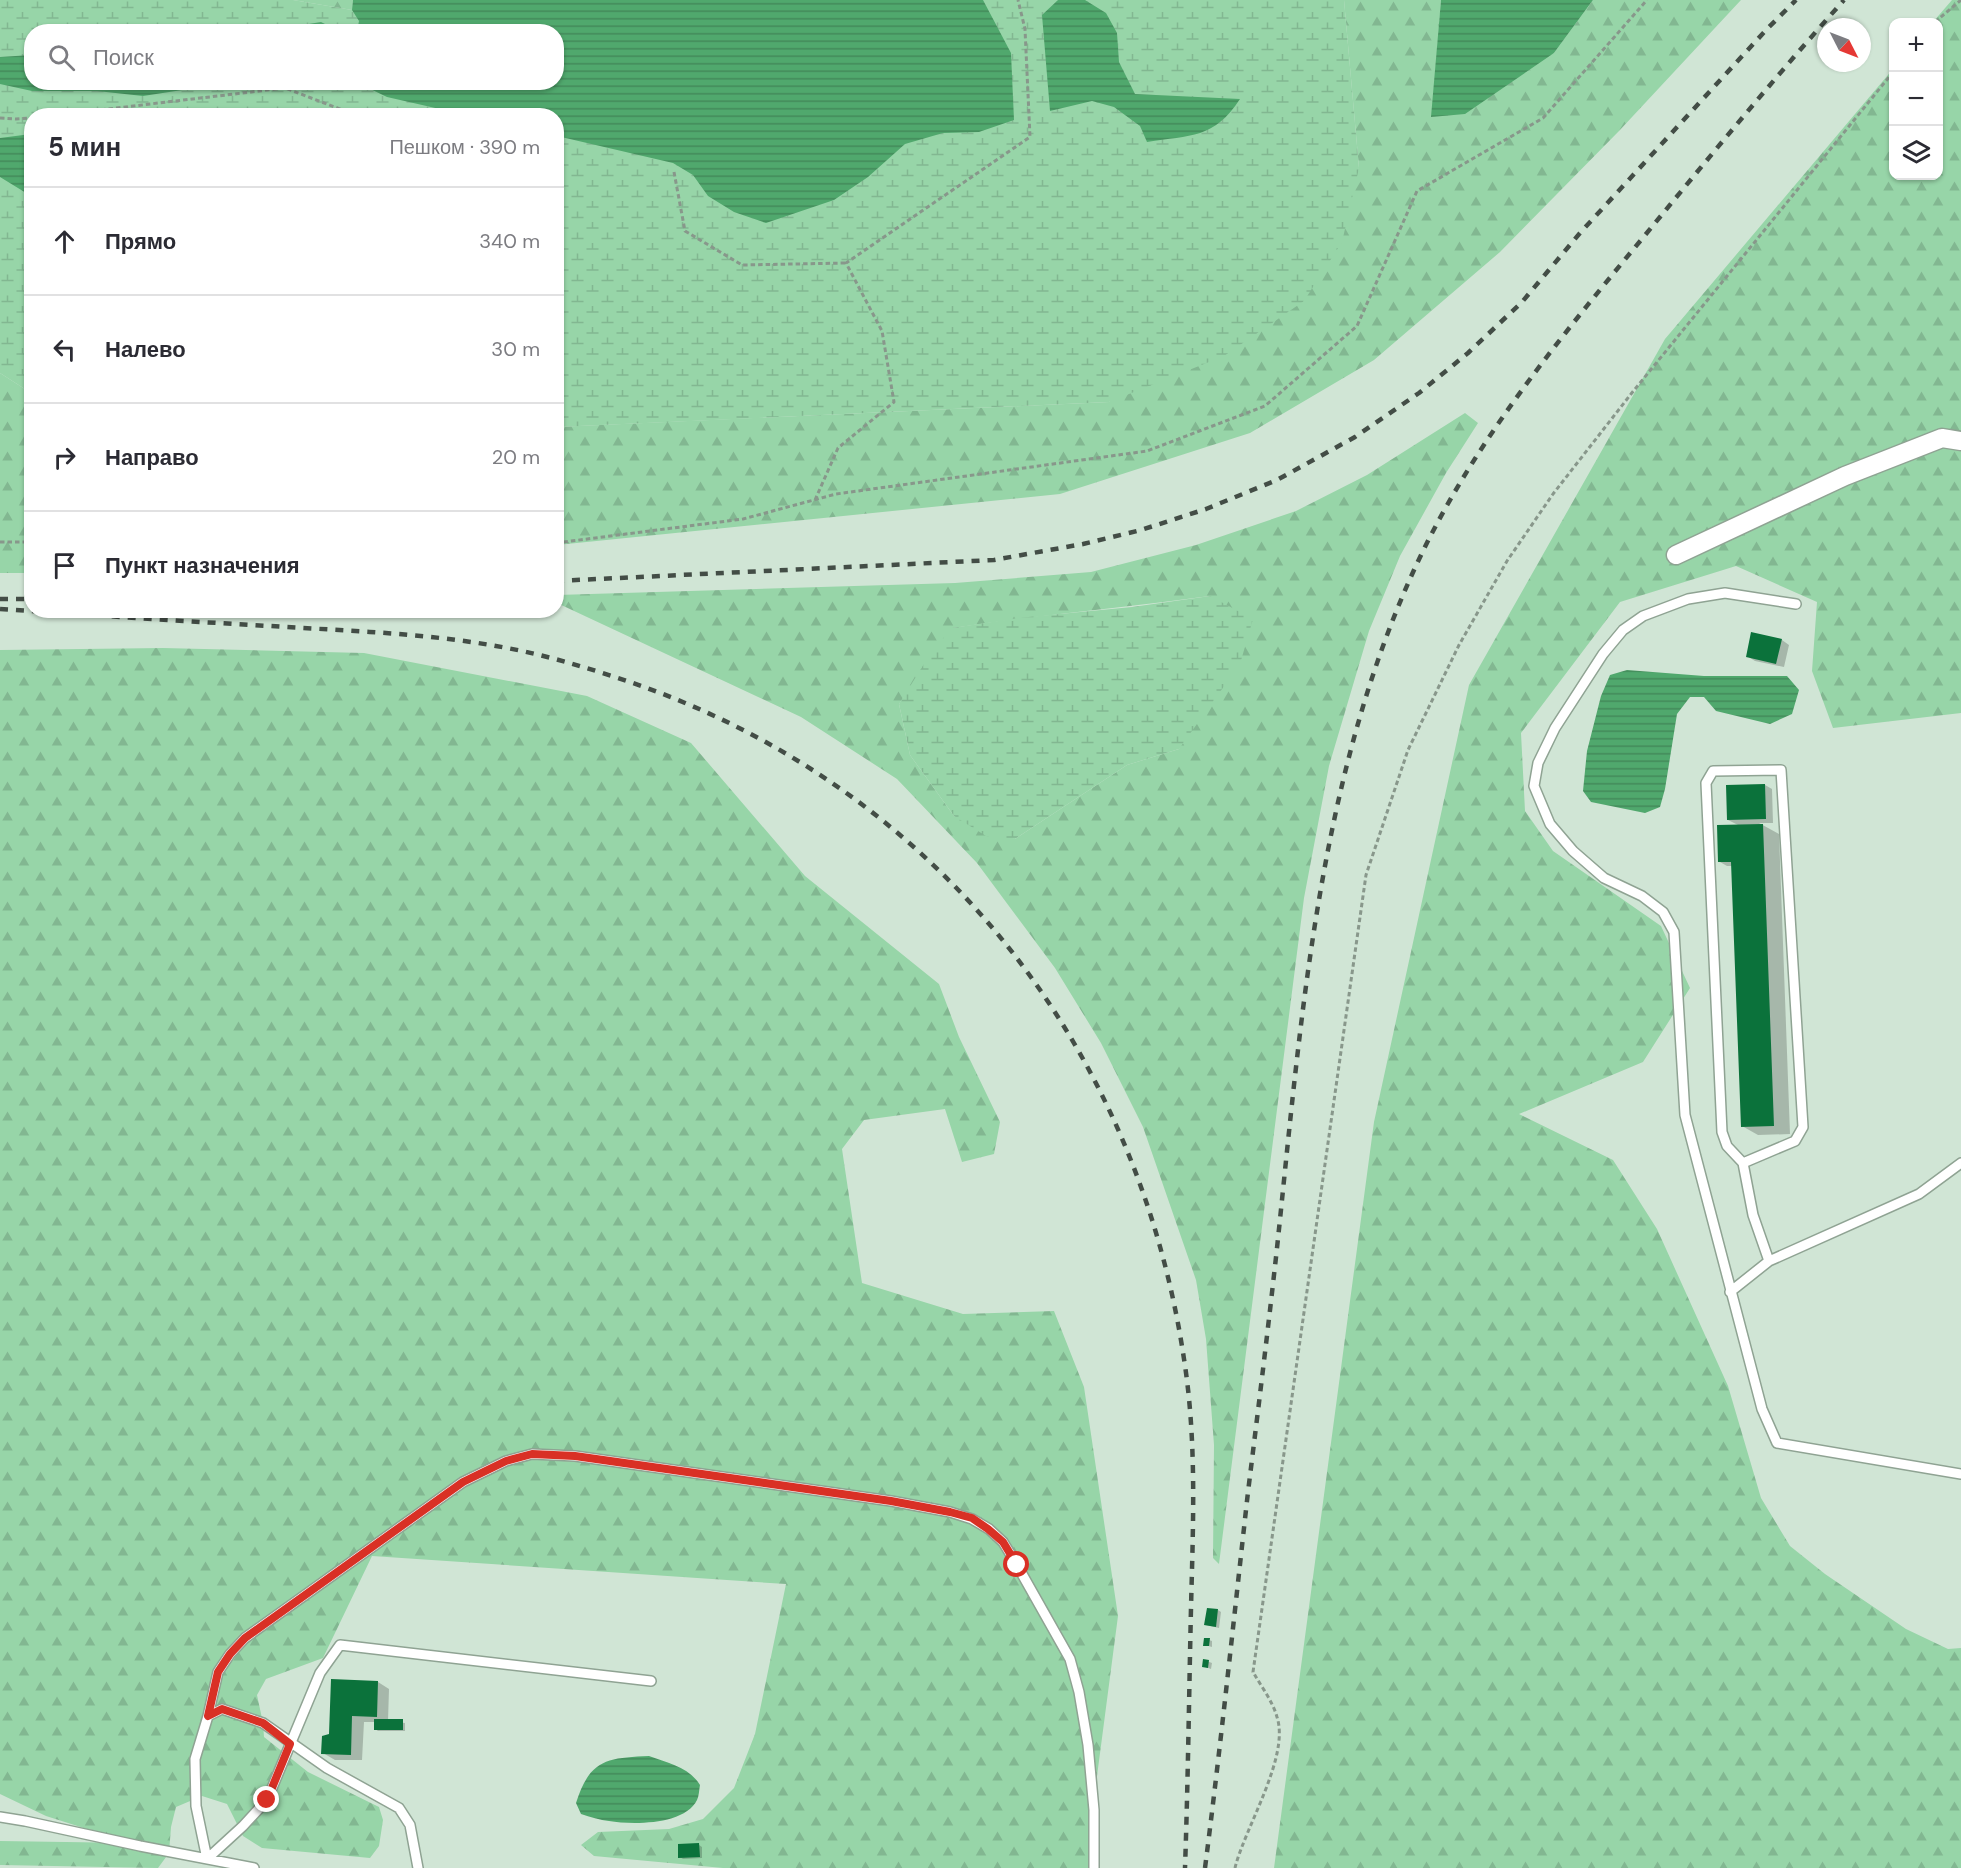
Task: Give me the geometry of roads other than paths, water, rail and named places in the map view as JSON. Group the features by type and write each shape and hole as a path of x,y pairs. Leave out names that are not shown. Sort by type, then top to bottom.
{"street":[{"path":"1676,555 1855,472 1942,438 1961,441"}],"lane":[{"path":"1796,604 1725,593 1688,599 1643,616 1623,630 1603,654 1555,728 1538,763 1534,786 1550,824 1574,852 1604,878 1642,896 1663,912 1674,932 1685,1115 1762,1409 1777,1443 1961,1474"},
{"path":"1743,1163 1795,1141 1803,1127 1781,770 1713,771 1706,783 1722,1132 1727,1146 1743,1163 1753,1215 1768,1261"},
{"path":"1730,1292 1768,1261 1919,1194 1961,1163"},
{"path":"207,1859 196,1806 195,1760 218,1672 230,1654 245,1638 463,1482 506,1461 532,1454 575,1456 891,1501 972,1518 988,1529 1003,1542 1070,1659 1079,1692 1088,1745 1094,1810 1094,1868"},
{"path":"207,1859 267,1800 320,1673 340,1645 651,1681"},
{"path":"208,1716 222,1709 263,1723 327,1768 399,1808 410,1826 418,1868"},
{"path":"0,1818 25,1821 255,1868"}],"railway":[{"path":"564,581 994,560 1083,544 1141,530 1206,509 1277,480 1355,437 1419,393 1468,353 1522,302 1580,233 1796,0"},
{"path":"1205,1868 1306,989 1335,817 1355,733 1382,650 1414,570 1437,524 1462,480 1519,394 1613,273 1844,0"},
{"path":"0,599 24,599"},
{"path":"0,609 24,611"},
{"path":"138,618 359,631 448,639 535,654 618,678 729,723 830,782 921,853 999,936 1066,1029 1119,1131 1159,1242 1184,1359 1191,1421 1193,1484 1185,1868"}]}
